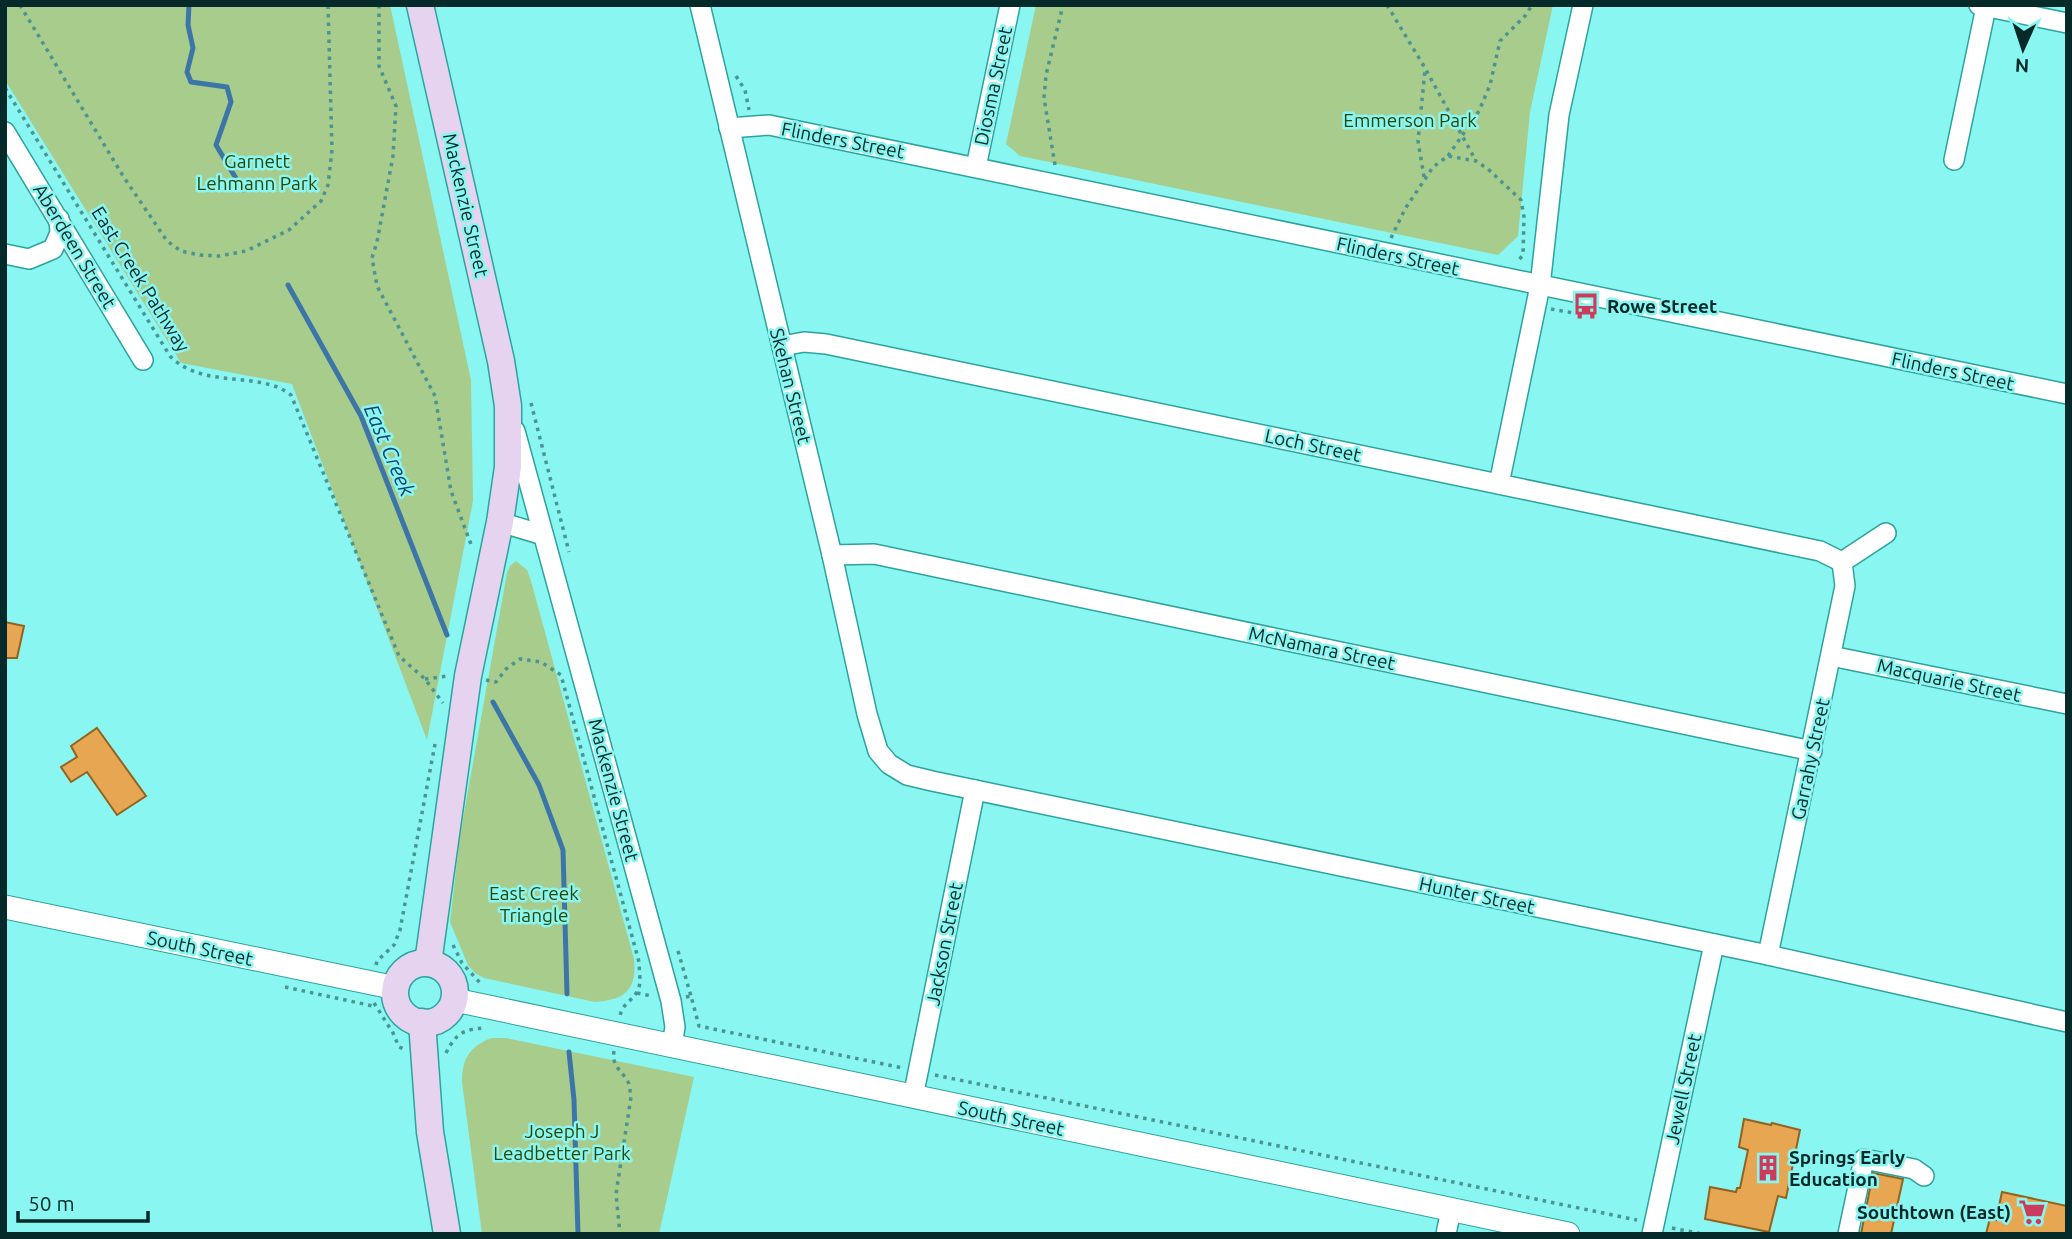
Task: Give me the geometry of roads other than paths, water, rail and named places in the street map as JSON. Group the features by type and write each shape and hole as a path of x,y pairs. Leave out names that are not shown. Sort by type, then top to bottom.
{"main road":[{"name":"Mackenzie Street","path":"420,5 501,361 518,399 500,522 468,676 428,963"},
{"path":"428,963 441,967 450,975 455,988 455,1000 443,1017 433,1022 413,1020 385,995 411,966 428,963"},
{"path":"422,1022 430,1132 447,1234"}],"street":[{"name":"Skehan Street","path":"700,5 832,555 867,714 878,751 889,765"},
{"name":"Diosma Street","path":"976,167 1010,5"},
{"path":"1499,484 1540,286 1559,115 1583,5"},
{"path":"1954,160 1982,6 2067,23"},
{"name":"Flinders Street","path":"729,128 769,125 1389,246 1540,286 2067,394"},
{"name":"Aberdeen Street","path":"5,132 143,360"},
{"path":"5,254 29,259 53,249 60,233 59,219"},
{"name":"Loch Street","path":"782,346 804,342 826,344 1820,551 1842,562"},
{"name":"Mackenzie Street","path":"518,399 543,535 681,998 672,1046"},
{"path":"500,522 543,535"},
{"path":"1842,562 1886,533"},
{"name":"McNamara Street","path":"832,555 874,554 1811,751"},
{"name":"Garrahy Street","path":"1768,955 1845,586 1842,562"},
{"name":"Macquarie Street","path":"1831,656 2067,704"},
{"name":"Hunter Street","path":"889,765 907,775 975,790 1768,955 2067,1022"},
{"name":"Jackson Street","path":"913,1097 975,790"},
{"name":"South Street","path":"5,907 385,995"},
{"name":"Jewell Street","path":"1653,1229 1714,944"},
{"name":"South Street","path":"455,1000 1568,1234"},
{"path":"1848,1234 1864,1159 1914,1169 1924,1176"},
{"path":"1446,1234 1451,1210"}],"waterway":[{"name":"East Creek","path":"189,5 188,25 193,48 187,72 191,82 227,87 231,102 216,145 243,190"},
{"name":"East Creek","path":"288,285 361,416 447,635"},
{"name":"East Creek","path":"493,702 539,785 563,850 567,994"},
{"name":"East Creek","path":"569,1052 574,1100 578,1234"}],"place":[{"name":"Rowe Street","path":"1586,306"},
{"name":"Springs Early Education","path":"1768,1168"},
{"name":"Southtown (East)","path":"2032,1212"}],"park label":[{"name":"Emmerson Park","path":"1410,120"},
{"name":"Garnett Lehmann Park","path":"257,172"},
{"name":"East Creek Triangle","path":"534,904"},
{"name":"Joseph J Leadbetter Park","path":"562,1142"}]}
